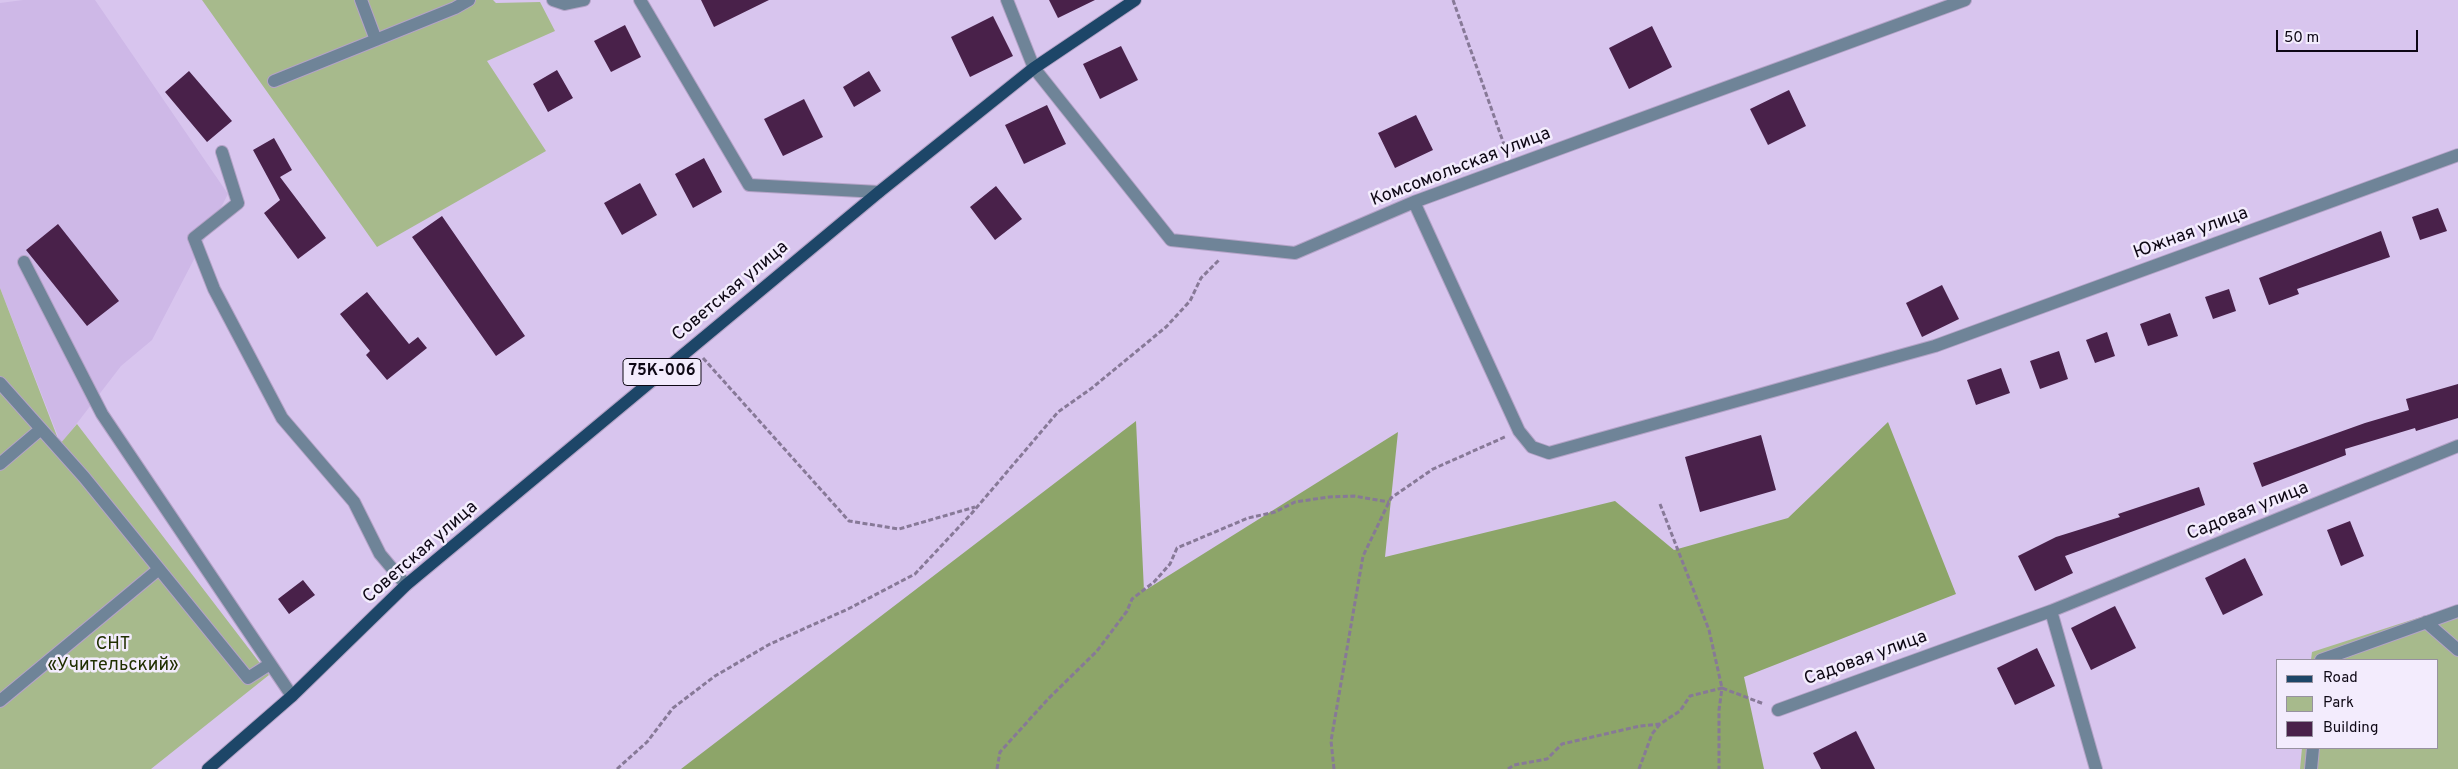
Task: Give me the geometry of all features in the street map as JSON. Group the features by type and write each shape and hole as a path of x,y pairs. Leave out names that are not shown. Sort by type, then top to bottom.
{"main road":[{"name":"Советская улица","path":"208,769 292,696 406,585 693,346 879,192 1034,68 1135,0"}],"street":[{"path":"361,0 376,40"},
{"path":"274,80 455,8 469,0"},
{"path":"553,0 566,4 584,0"},
{"path":"640,0 749,185 879,192"},
{"name":"Комсомольская улица","path":"1006,0 1034,68 1171,240 1295,253 1414,202 1965,0"},
{"path":"222,152 238,203 194,238 214,289 282,418 354,502 380,554 406,585"},
{"name":"Южная улица","path":"1414,202 1519,431 1532,447 1549,453 1935,346 2458,155"},
{"path":"24,262 102,414 292,696"},
{"path":"0,382 84,477 248,678 270,664"},
{"path":"0,464 41,429"},
{"name":"Садовая улица","path":"1778,710 2051,611 2458,446"},
{"path":"0,701 159,569"},
{"path":"2051,611 2096,769"},
{"path":"2324,659 2458,611"},
{"path":"2426,622 2458,650"},
{"path":"2311,769 2313,749"}],"path":[{"path":"1453,0 1512,166"},
{"path":"617,769 647,742 673,708 715,676 770,644 848,609 915,574 977,507 1058,412 1092,388 1166,327 1190,301 1201,278 1214,263 1241,247"},
{"path":"693,346 849,521 899,529 977,507"},
{"path":"1334,769 1331,740 1363,556 1391,498 1433,469 1519,431"},
{"path":"997,769 1000,752 1048,699 1097,651 1127,611 1132,599 1154,582 1170,564 1177,548 1248,518 1275,512 1295,502 1328,497 1354,496 1389,502"},
{"path":"1660,504 1709,630 1722,688 1719,710 1719,769"},
{"path":"1639,769 1652,734 1660,724 1680,712 1690,696 1722,688 1778,710"},
{"path":"1508,769 1514,765 1547,759 1562,744 1640,726 1660,724"}],"shaded area":[{"path":"23,0 95,0 228,194 152,340 121,366 61,444 0,288 0,3"}],"green space":[{"path":"202,0 493,0 496,3 540,2 555,31 487,61 546,151 377,247"},
{"name":"СНТ «Учительский»","path":"0,288 60,444 77,424 269,675 151,769 0,769"},
{"path":"1136,421 1144,591 1398,432 1385,557 1615,501 1674,550 1788,518 1888,422 1956,594 1744,677 1764,769 681,769"},
{"path":"2458,605 2458,769 2300,769 2302,749 2438,749 2438,659 2311,659 2312,652"}],"building":[{"path":"701,0 769,0 714,27"},
{"path":"1049,0 1095,0 1058,18"},
{"path":"993,16 1013,56 970,77 951,37"},
{"path":"625,25 641,57 611,72 594,41"},
{"path":"1652,26 1672,67 1629,89 1609,48"},
{"path":"1121,46 1138,80 1100,99 1083,64"},
{"path":"557,70 573,98 548,112 533,84"},
{"path":"189,71 232,121 207,142 165,92"},
{"path":"869,71 881,91 854,107 843,87"},
{"path":"1789,90 1806,126 1768,145 1750,109"},
{"path":"804,99 823,137 783,156 764,119"},
{"path":"1047,105 1066,144 1024,164 1005,125"},
{"path":"1416,115 1433,150 1395,168 1378,133"},
{"path":"274,138 292,170 280,177 326,238 298,259 264,213 280,200 253,150"},
{"path":"704,158 722,192 693,208 675,174"},
{"path":"640,183 657,215 622,235 604,203"},
{"path":"996,186 1022,219 995,240 970,207"},
{"path":"2438,208 2447,231 2420,240 2412,217"},
{"path":"442,216 525,336 496,356 412,237"},
{"path":"58,224 119,301 87,326 26,250"},
{"path":"2381,231 2390,257 2297,289 2299,294 2269,305 2259,278"},
{"path":"1942,285 1959,319 1922,337 1906,303"},
{"path":"2229,289 2236,311 2213,319 2205,297"},
{"path":"367,292 409,344 418,337 427,348 387,380 366,355 370,351 340,314"},
{"path":"2170,313 2178,336 2148,346 2140,324"},
{"path":"2107,332 2115,356 2095,363 2086,340"},
{"path":"2059,351 2068,379 2040,389 2030,361"},
{"path":"2001,368 2010,393 1976,405 1967,380"},
{"path":"2458,384 2458,418 2416,431 2415,428 2345,449 2346,455 2262,487 2253,463 2365,423 2409,410 2406,399"},
{"path":"1761,435 1776,490 1700,512 1685,457"},
{"path":"2199,487 2205,505 2065,556 2073,573 2035,591 2018,556 2056,537 2120,517 2118,514"},
{"path":"2350,521 2364,556 2341,566 2327,530"},
{"path":"2245,558 2263,595 2223,615 2205,578"},
{"path":"303,580 315,595 289,614 278,599"},
{"path":"2115,606 2136,648 2091,670 2071,628"},
{"path":"2037,648 2055,686 2015,705 1997,668"},
{"path":"1856,731 1875,769 1821,769 1813,753"}]}
